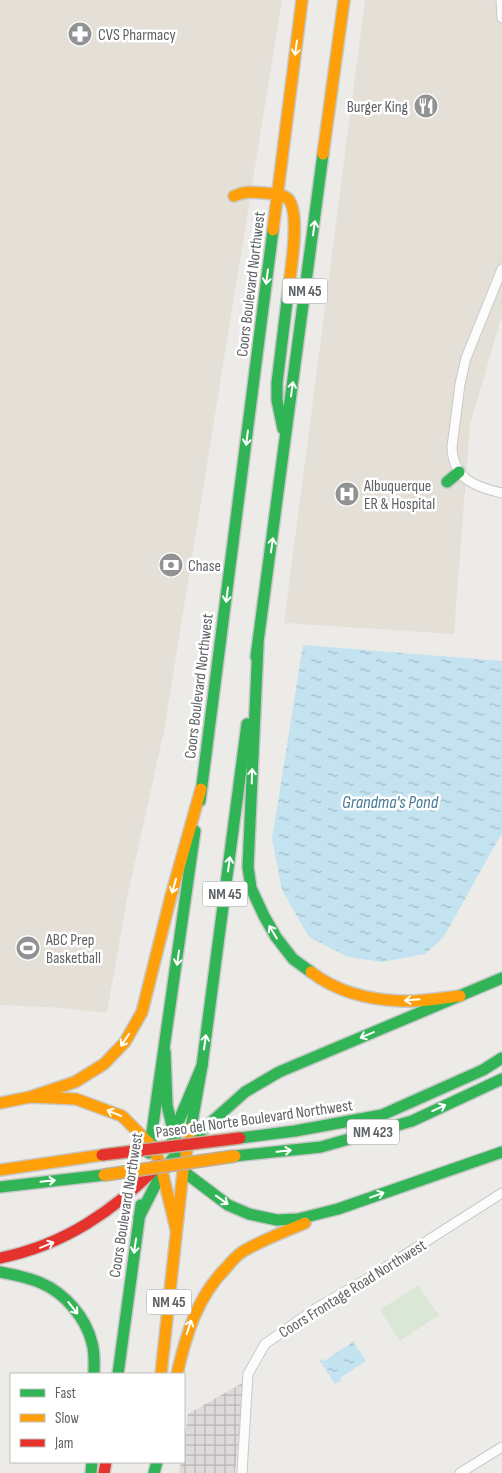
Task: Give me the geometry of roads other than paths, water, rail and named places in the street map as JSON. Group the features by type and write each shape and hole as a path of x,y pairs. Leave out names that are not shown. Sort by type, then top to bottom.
{"main road":[{"name":"Coors Boulevard Northwest","path":"118,1373 202,788 302,0"},
{"name":"NM 45","path":"161,1373 183,1171 202,1066 344,0"},
{"path":"234,196 244,192 278,194 288,199 292,204 295,217 293,254 277,383 278,410 285,438"},
{"path":"447,482 459,472"},
{"path":"258,645 248,867 251,888 272,930 293,959 314,975 340,990 368,997 403,1001 460,996"},
{"path":"0,1103 30,1097 75,1082 104,1064 125,1042 142,1012 202,788"},
{"path":"0,1258 15,1256 47,1245 83,1227 161,1168 244,1092 279,1072 502,978"},
{"path":"164,1052 167,1105 183,1171 228,1205 249,1214 277,1220 298,1219 338,1209"},
{"name":"Paseo del Norte Boulevard Northwest","path":"0,1170 295,1131 382,1115 483,1070 502,1058"},
{"path":"139,1218 202,1066"},
{"name":"Paseo del Norte Boulevard Northwest","path":"0,1186 104,1175 235,1156 321,1147 412,1121 502,1079"},
{"path":"30,1097 76,1099 122,1116 150,1145 161,1168 176,1229"},
{"path":"177,1373 191,1320 203,1294 240,1253 264,1240 338,1209 502,1152"},
{"path":"0,1272 28,1278 49,1287 67,1300 82,1320 90,1336 95,1357 94,1373"}],"street":[{"path":"501,0 502,18"},
{"path":"502,269 471,344 463,370 452,447 452,455 459,472 466,479 482,488 502,493"},
{"name":"Coors Frontage Road Northwest","path":"242,1473 248,1374 265,1344 315,1309 372,1276 502,1193"},
{"path":"460,1473 502,1446"}],"water":[{"name":"Grandma's Pond","path":"303,645 502,661 502,833 443,938 425,954 382,962 348,957 309,937 282,890 272,839"},
{"path":"353,1341 366,1361 340,1378 341,1381 335,1384 320,1361 322,1359 324,1361"}],"place":[{"name":"CVS Pharmacy","path":"80,34"},
{"name":"Burger King","path":"426,106"},
{"name":"Albuquerque ER & Hospital","path":"347,494"},
{"name":"Chase","path":"171,565"},
{"name":"ABC Prep Basketball","path":"28,948"}]}
